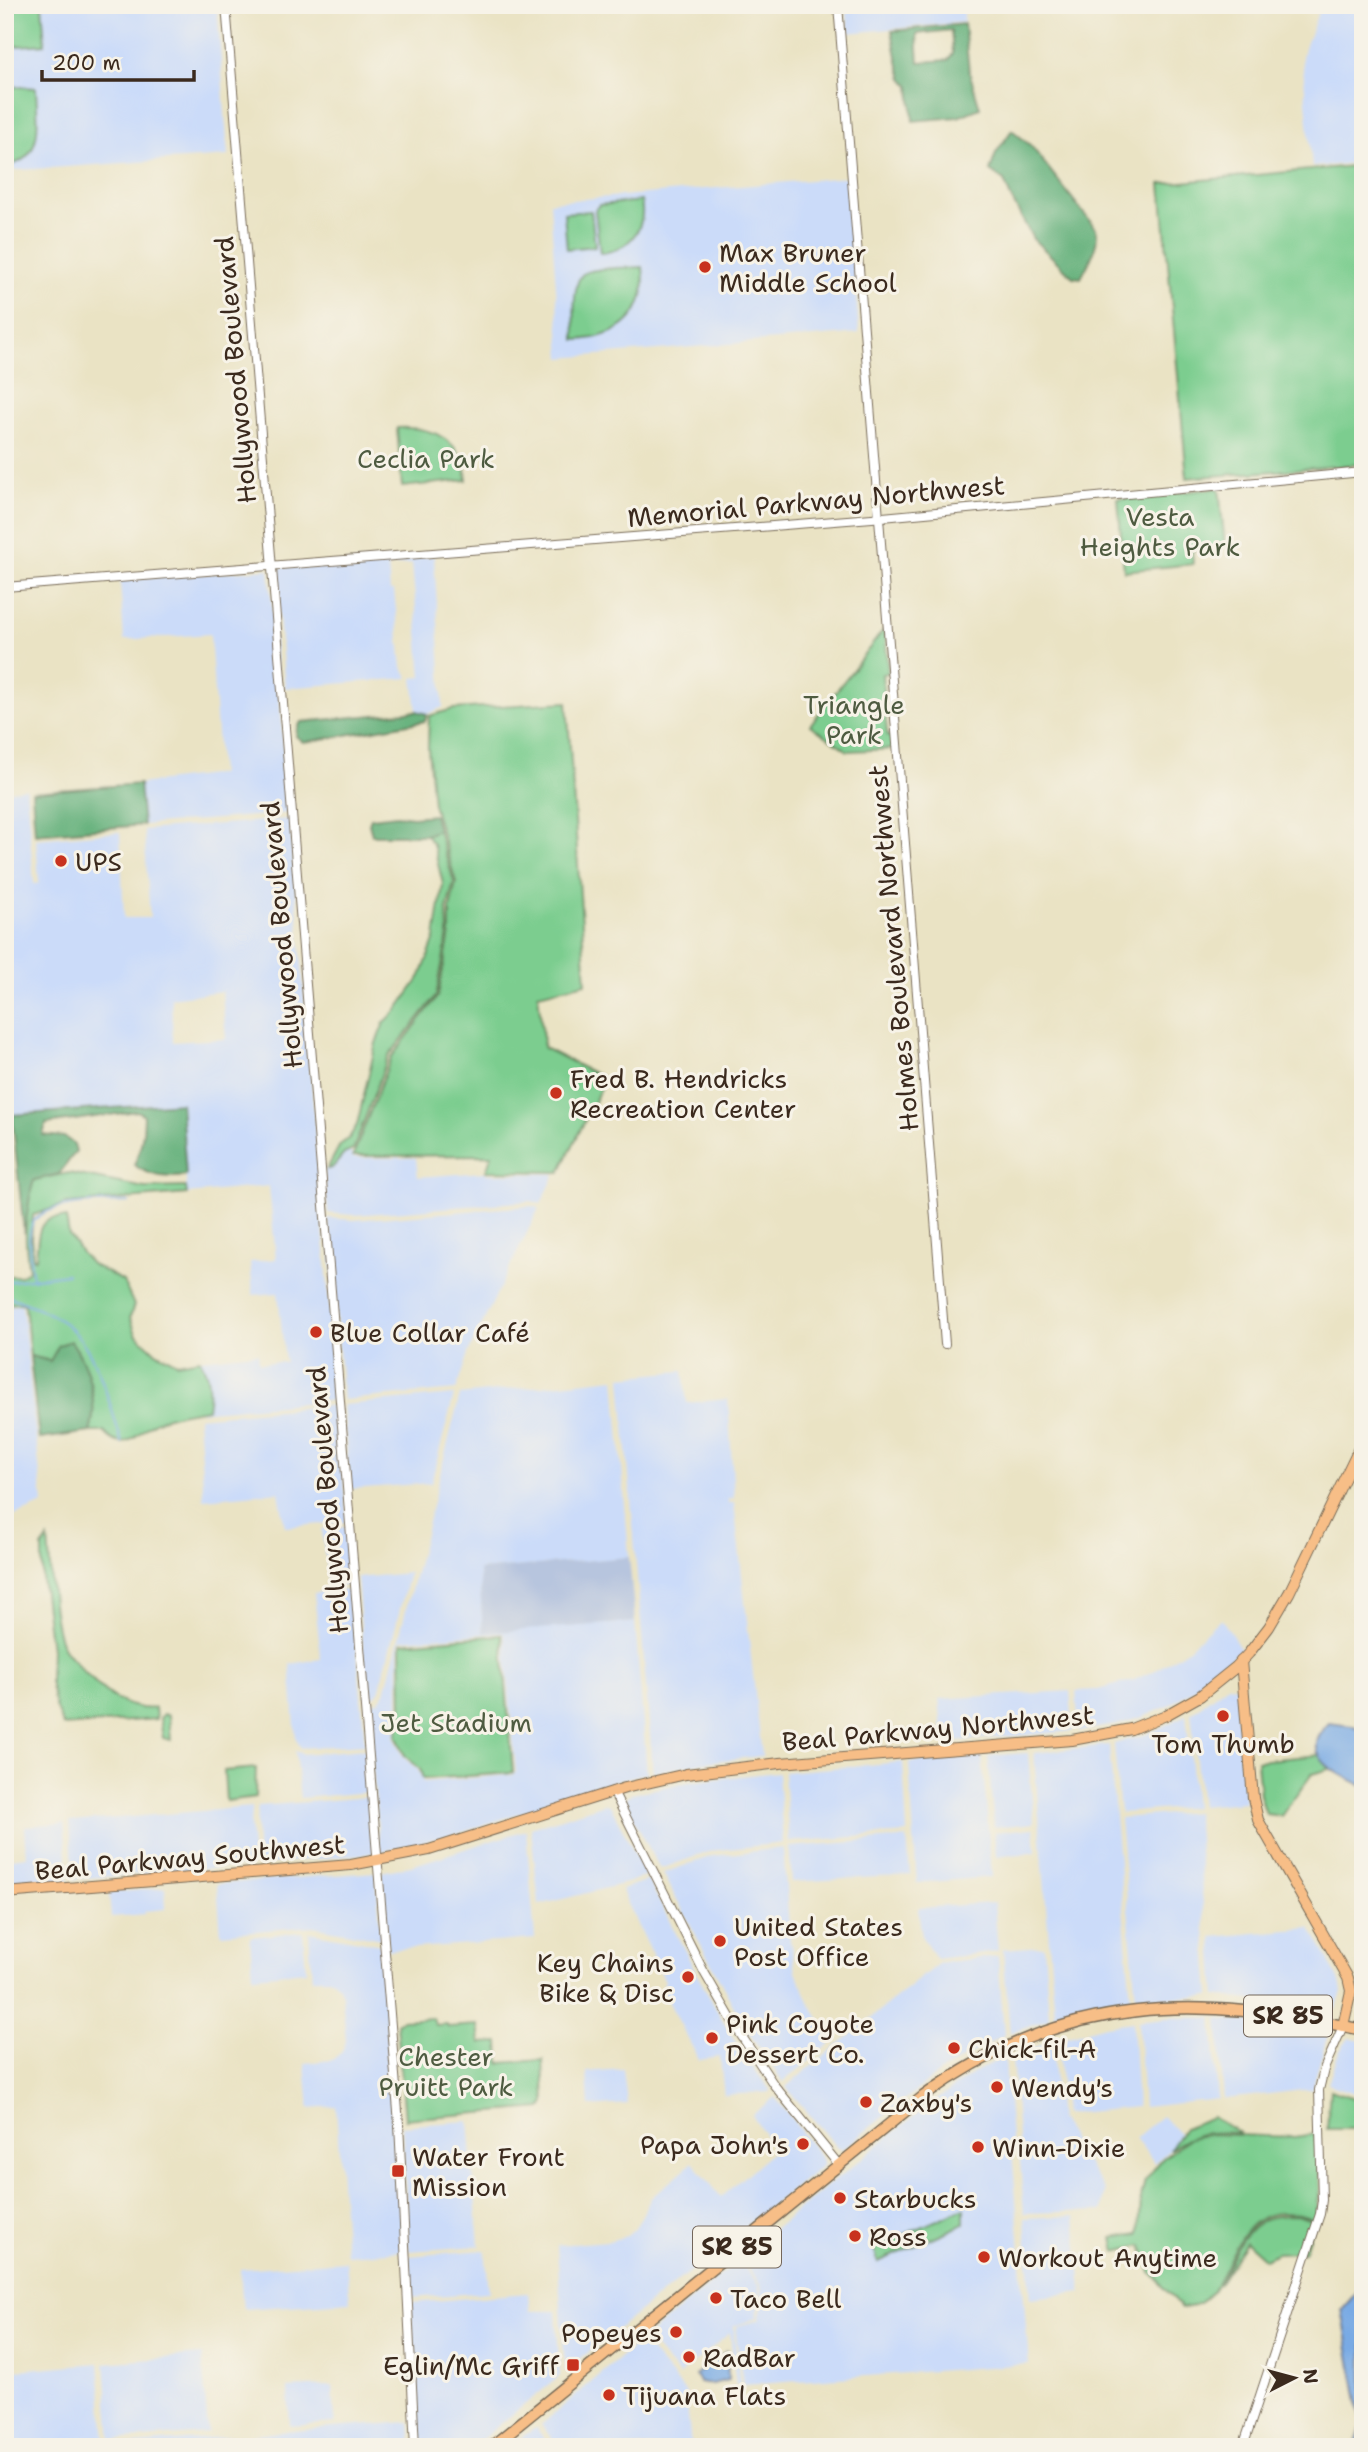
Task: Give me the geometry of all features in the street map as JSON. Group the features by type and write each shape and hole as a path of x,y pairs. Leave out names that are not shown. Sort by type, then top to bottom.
{"highway":[{"name":"SR 85","path":"491,2447 924,2096 1008,2046 1088,2019 1159,2008 1214,2007 1283,2015 1363,2030"}],"main road":[{"name":"Beal Parkway Northwest","path":"377,1861 454,1843 613,1791 664,1778 718,1769 1076,1740 1110,1734 1150,1722 1185,1705 1219,1682 1241,1661 1280,1611 1363,1440"},
{"path":"1241,1661 1253,1802 1258,1820 1348,1978 1351,1991 1343,2026"},
{"name":"Beal Parkway Southwest","path":"5,1893 377,1861"}],"street":[{"name":"Hollywood Boulevard","path":"226,5 404,2182 415,2447"},
{"name":"Holmes Boulevard Northwest","path":"838,5 945,1344"},
{"name":"Memorial Parkway Northwest","path":"5,587 879,517 1363,472"},
{"path":"613,1791 698,1961 730,2018 778,2090 839,2165"},
{"path":"1243,2447 1320,2214 1319,2090 1325,2068 1343,2026"}],"shaded area":[{"path":"5,5 217,5 228,156 5,171"},
{"path":"846,5 964,5 964,22 849,33"},
{"path":"1321,5 1363,5 1363,162 1312,167 1302,56"},
{"name":"Max Bruner Middle School","path":"848,177 859,333 561,358 550,202"},
{"path":"434,556 443,707 427,714 417,711 413,678 422,677 412,564 388,566 390,591 394,591 402,667 409,678 285,688 275,568"},
{"path":"269,569 289,813 143,825 139,784 220,774 210,634 124,640 120,580"},
{"path":"26,788 34,884 39,883 36,839 120,832 124,918 150,918 144,830 290,819 337,1400 197,1412 207,1409 205,1368 200,1359 258,1353 259,1363 285,1362 278,1293 253,1295 250,1262 276,1259 269,1186 187,1194 181,1103 12,1115 5,1017 5,792","holes":["222,991 226,1039 173,1042 171,998"]},
{"path":"345,1153 351,1153 353,1158 416,1158 418,1177 485,1172 555,1174 541,1204 531,1201 354,1215 328,1213 324,1169 332,1168"},
{"path":"531,1206 539,1208 468,1353 456,1390 343,1400 328,1218 354,1220"},
{"path":"22,1305 43,1504 5,1520 5,1306"},
{"path":"683,1371 687,1403 728,1399 734,1498 728,1499 728,1503 734,1503 762,1756 705,1762 653,1772 621,1377"},
{"path":"615,1378 629,1557 479,1570 483,1632 635,1622 647,1773 466,1831 380,1852 367,1703 379,1701 385,1693 460,1395","holes":["504,1634 516,1772 513,1775 423,1782 418,1770 403,1757 394,1736 399,1718 399,1643 401,1640"]},
{"path":"454,1395 431,1483 350,1489 343,1405"},
{"path":"337,1405 347,1522 285,1527 279,1492 204,1499 198,1417"},
{"path":"347,1527 352,1585 328,1587 322,1529"},
{"path":"629,1557 635,1622 483,1633 479,1570"},
{"path":"409,1573 379,1692 374,1697 367,1698 357,1578"},
{"path":"352,1590 365,1744 301,1748 296,1739 290,1664 321,1659 314,1593"},
{"path":"1221,1618 1241,1649 1203,1683 1166,1707 1143,1717 1117,1725 1079,1731 1076,1691 1098,1690 1134,1680 1158,1669 1186,1651"},
{"path":"1228,1685 1236,1686 1245,1802 1201,1806 1191,1713"},
{"path":"1070,1691 1073,1731 943,1742 939,1699"},
{"path":"1186,1715 1195,1807 1120,1813 1114,1744 1148,1734"},
{"path":"1109,1745 1131,2000 1055,2016 1034,1753"},
{"path":"365,1749 369,1792 300,1798 295,1751 303,1754"},
{"path":"1028,1753 1034,1823 994,1827 988,1756"},
{"path":"982,1756 992,1877 917,1883 909,1762"},
{"path":"903,1762 907,1833 789,1842 784,1772"},
{"path":"778,1772 783,1843 711,1851 660,1869 627,1806 626,1798 632,1794 689,1782"},
{"path":"369,1797 374,1853 258,1865 258,1806"},
{"path":"605,1804 610,1805 646,1875 630,1882 539,1905 531,1828"},
{"path":"252,1807 250,1824 253,1865 74,1879 70,1822"},
{"path":"1196,1812 1210,1996 1136,1999 1120,1818"},
{"path":"64,1823 69,1880 5,1885 5,1859 27,1856 25,1826"},
{"path":"1034,1828 1036,1852 996,1857 994,1832"},
{"path":"526,1830 535,1939 388,1950 381,1872 411,1866"},
{"path":"907,1838 910,1875 792,1882 789,1847"},
{"path":"783,1848 790,1940 796,1971 811,2006 834,2041 783,2082 743,2024 663,1873 712,1856"},
{"path":"376,1872 381,1939 313,1926 221,1934 217,1884"},
{"path":"648,1880 736,2043 771,2092 724,2095 720,2057 699,2060 661,1987 665,1981 621,1889"},
{"path":"165,1888 166,1909 111,1917 109,1893"},
{"path":"994,1903 998,1951 936,1959 922,1937 918,1908"},
{"path":"1311,1928 1340,1982 1342,1992 1336,2009 1216,1996 1212,1937"},
{"path":"303,1932 306,1971 253,1976 250,1937"},
{"path":"309,1932 381,1945 396,2124 403,2251 346,2255 336,2106 309,2108 305,2063 332,2060 342,2052 346,2040 342,1995 333,1980 312,1978"},
{"path":"1044,1946 1049,2018 1010,2033 1003,1949"},
{"path":"998,1956 1004,2035 941,2071 843,2149 837,2147 786,2087 939,1963"},
{"path":"1212,2018 1218,2099 1143,2107 1138,2021"},
{"path":"1218,2019 1279,2025 1328,2034 1312,2089 1224,2099"},
{"path":"1132,2022 1137,2107 1064,2114 1057,2039"},
{"path":"1349,2038 1363,2040 1363,2096 1328,2084 1339,2052"},
{"path":"1051,2041 1059,2119 1104,2190 1102,2211 1024,2213 1012,2057"},
{"path":"1000,2059 1005,2062 1029,2364 743,2385 737,2326 759,2320 763,2303 761,2286 740,2257 917,2114 977,2071"},
{"path":"623,2069 627,2104 589,2107 587,2072"},
{"path":"775,2097 814,2148 823,2165 565,2371 557,2245 609,2241 627,2236 635,2229 651,2198 693,2162 721,2197 774,2150 752,2115"},
{"path":"1162,2116 1179,2133 1169,2150 1155,2163 1135,2138"},
{"path":"469,2121 479,2246 409,2251 402,2126"},
{"path":"1075,2216 1082,2292 1031,2298 1025,2218"},
{"path":"485,2250 489,2292 411,2298 409,2256"},
{"path":"739,2260 759,2286 760,2303 757,2318 734,2326 740,2385 736,2385 730,2333 680,2376 646,2337"},
{"path":"346,2261 350,2302 243,2309 240,2269"},
{"path":"528,2293 530,2311 556,2311 560,2376 472,2447 418,2447 411,2303"},
{"path":"641,2340 686,2393 691,2447 559,2447 541,2425"},
{"path":"202,2355 208,2433 111,2440 105,2363"},
{"path":"99,2363 105,2441 5,2447 5,2371"},
{"path":"333,2386 335,2423 290,2426 288,2388"},
{"path":"410,2422 412,2447 254,2447 253,2434"},
{"path":"536,2428 551,2447 510,2447 526,2434"},
{"path":"247,2435 248,2447 112,2446"}],"green space":[{"path":"5,5 42,5 45,44 5,47"},
{"path":"964,24 969,71 980,108 958,117 913,121 910,86 903,78 892,31","holes":["951,30 953,53 948,60 919,62 917,34"]},
{"path":"5,86 36,88 37,125 33,147 27,156 5,166"},
{"path":"1012,130 1031,146 1096,229 1095,248 1081,278 1073,277 1033,239 1004,181 990,171 996,153"},
{"path":"1363,165 1363,464 1187,478 1161,184"},
{"path":"641,201 641,221 633,237 619,248 600,253 595,210 599,205"},
{"path":"591,211 595,246 567,249 564,213"},
{"path":"643,267 641,298 628,321 606,334 575,340 575,295 583,274 603,269"},
{"name":"Ceclia Park","path":"397,428 422,430 444,438 460,455 467,480 402,487"},
{"name":"Vesta Heights Park","path":"1219,488 1225,546 1192,550 1193,564 1124,571 1118,499"},
{"name":"Triangle Park","path":"885,628 888,673 882,674 887,732 888,736 894,736 895,749 848,751 810,725"},
{"path":"567,702 586,983 538,994 544,1048 605,1079 560,1172 486,1171 492,1155 353,1156 391,1058 438,996 450,934 450,909 456,882 433,804 428,748 429,716 453,709"},
{"path":"417,711 427,714 425,721 303,742 296,736 301,722"},
{"path":"139,784 143,825 35,834 32,792"},
{"path":"434,815 438,830 426,835 372,835 369,823 371,818"},
{"path":"438,830 454,882 447,909 448,934 436,996 388,1057 353,1150 344,1154 332,1168 327,1169 340,1145 349,1138 357,1125 376,1043 384,1023 397,1010 421,976 435,938 443,884 433,844 426,835"},
{"path":"181,1103 186,1176 158,1176 134,1165 144,1128 144,1115 137,1111 46,1124 43,1135 64,1137 74,1144 76,1151 59,1174 34,1180 24,1233 12,1115"},
{"path":"69,1173 145,1188 186,1187 187,1194 66,1204 33,1215 33,1258 36,1258 38,1235 43,1224 48,1220 66,1218 69,1235 91,1264 123,1281 134,1305 130,1317 136,1334 154,1351 177,1363 200,1359 203,1365 208,1383 207,1409 159,1420 126,1442 112,1440 104,1432 90,1432 93,1420 91,1384 83,1361 71,1341 59,1345 51,1361 30,1356 25,1305 5,1304 5,1276 20,1276 29,1270 26,1224 34,1180"},
{"path":"71,1341 87,1372 90,1384 93,1408 90,1432 39,1439 30,1356 50,1361 59,1345"},
{"path":"48,1539 56,1624 64,1649 85,1673 111,1696 132,1706 155,1708 156,1719 63,1726 55,1706 50,1681 51,1649 42,1578 42,1547"},
{"name":"Jet Stadium","path":"502,1635 513,1773 423,1779 420,1769 405,1756 396,1735 402,1719 401,1643"},
{"path":"164,1714 169,1716 171,1740 163,1738 160,1718"},
{"path":"1319,1755 1330,1769 1312,1774 1281,1816 1266,1814 1260,1795 1257,1761"},
{"path":"256,1768 255,1797 226,1801 224,1771"},
{"name":"Chester Pruitt Park","path":"433,2018 435,2025 478,2025 480,2043 499,2042 500,2063 543,2060 545,2103 542,2108 405,2119 397,2024 402,2020"},
{"path":"1330,2090 1363,2101 1363,2129 1327,2129"},
{"path":"1212,2117 1240,2133 1203,2134 1169,2150 1184,2128"},
{"path":"1209,2134 1294,2137 1317,2134 1320,2189 1316,2220 1285,2213 1262,2218 1246,2231 1213,2289 1200,2303 1181,2308 1151,2272 1142,2245 1116,2251 1113,2238 1139,2234 1145,2180 1162,2159 1190,2138"},
{"path":"964,2208 964,2224 878,2262 874,2248"},
{"path":"1297,2215 1314,2221 1304,2252 1276,2253 1265,2259 1246,2242 1218,2285 1242,2239 1256,2224 1273,2217"}],"water":[{"path":"1329,1723 1352,1726 1363,1732 1363,1786 1332,1769 1318,1754 1320,1735"},
{"path":"1363,2285 1363,2447 1355,2447 1362,2425 1342,2309"},
{"path":"727,2351 728,2380 712,2384 699,2382 695,2375"}],"waterway":[{"path":"33,1280 30,1234 34,1221 41,1214 78,1204 129,1202"},
{"path":"5,1282 67,1274"},
{"path":"5,1295 50,1314 75,1333 94,1361 122,1443"}],"place":[{"name":"Max Bruner Middle School","path":"705,267"},
{"name":"UPS","path":"61,861"},
{"name":"Fred B. Hendricks Recreation Center","path":"556,1093"},
{"name":"Blue Collar Café","path":"316,1332"},
{"name":"Tom Thumb","path":"1223,1716"},
{"name":"United States Post Office","path":"720,1941"},
{"name":"Key Chains Bike & Disc","path":"688,1977"},
{"name":"Pink Coyote Dessert Co.","path":"712,2038"},
{"name":"Chick-fil-A","path":"954,2048"},
{"name":"Wendy's","path":"997,2087"},
{"name":"Zaxby's","path":"866,2102"},
{"name":"Papa John's","path":"803,2144"},
{"name":"Winn-Dixie","path":"978,2147"},
{"name":"Water Front Mission","path":"398,2171"},
{"name":"Starbucks","path":"840,2198"},
{"name":"Ross","path":"855,2236"},
{"name":"Workout Anytime","path":"984,2257"},
{"name":"Taco Bell","path":"716,2298"},
{"name":"Popeyes","path":"676,2332"},
{"name":"RadBar","path":"689,2357"},
{"name":"Eglin/Mc Griff","path":"573,2365"},
{"name":"Tijuana Flats","path":"609,2395"}]}
